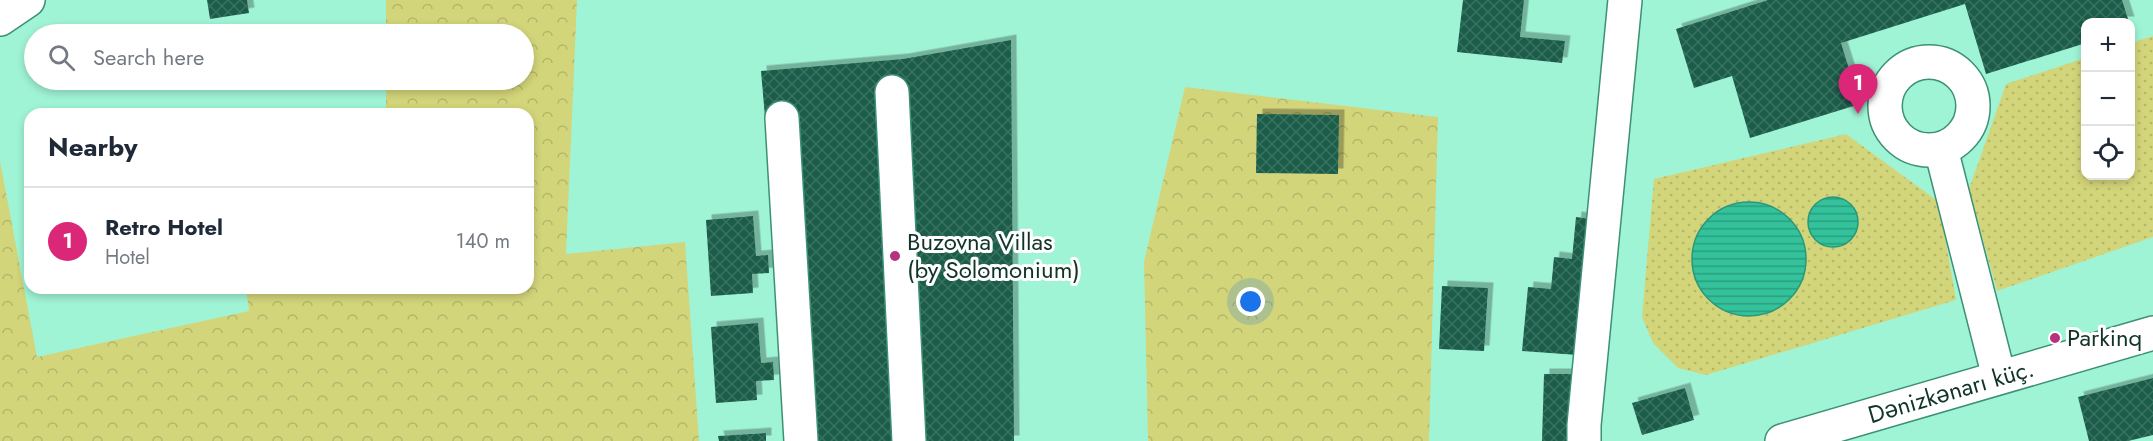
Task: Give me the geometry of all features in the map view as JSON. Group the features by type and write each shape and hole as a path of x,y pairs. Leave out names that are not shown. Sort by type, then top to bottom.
{"street":[{"path":"0,19 28,0"},
{"path":"1584,441 1625,0"},
{"path":"892,92 909,441"},
{"path":"782,118 801,441"},
{"path":"1941,149 1999,377"},
{"name":"Dənizkənarı küç.","path":"1782,441 2153,333"}],"green space":[{"path":"386,0 577,0 566,254 685,242 699,441 0,441 0,161 37,357 249,311 247,294 534,294 534,108 386,108 386,90 534,90 534,24 386,24"},
{"path":"2153,36 2153,237 1997,291 1969,189 2006,84 2081,59 2081,180 2135,180 2135,42"},
{"path":"1185,87 1438,117 1429,441 1148,441 1144,262"},
{"path":"1846,134 1939,202 1956,300 1706,375 1678,368 1653,343 1642,317 1654,179"}],"shaded area":[{"path":"1828,197 1838,197 1851,204 1858,217 1858,227 1851,240 1838,247 1828,247 1819,243 1812,236 1808,227 1808,217 1812,208 1819,201"},
{"path":"1749,202 1771,206 1790,218 1802,237 1806,259 1802,281 1790,300 1771,312 1749,316 1727,312 1708,300 1696,281 1692,259 1696,237 1708,218 1727,206"}],"building":[{"path":"207,0 247,0 249,13 210,19"},
{"path":"1463,0 1524,0 1520,37 1565,41 1562,63 1457,52"},
{"path":"1768,0 2122,0 2128,18 2081,18 2081,45 1986,74 1965,4 1841,43 1860,104 1750,138 1732,76 1694,88 1676,29"},
{"name":"Buzovna Villas (by Solomonium)","path":"1011,40 1014,441 793,441 761,71 903,59"},
{"path":"1257,114 1339,115 1338,174 1256,173"},
{"path":"753,216 756,256 768,255 769,273 752,274 753,293 711,296 706,220"},
{"path":"1576,217 1590,219 1578,355 1522,351 1528,287 1551,289 1554,257 1572,259"},
{"path":"1442,286 1488,288 1484,351 1439,349"},
{"path":"758,323 761,363 773,362 774,380 756,381 757,400 716,403 711,327"},
{"path":"1544,374 1574,374 1572,441 1542,441"},
{"path":"2153,378 2153,435 2128,441 2089,441 2078,397"},
{"path":"1685,388 1694,420 1642,435 1632,403"},
{"path":"766,433 766,441 719,441 718,436"}],"place":[{"name":"Retro Hotel","path":"1858,114"},
{"name":"Buzovna Villas (by Solomonium)","path":"895,256"},
{"name":"Parkinq","path":"2055,338"}]}
